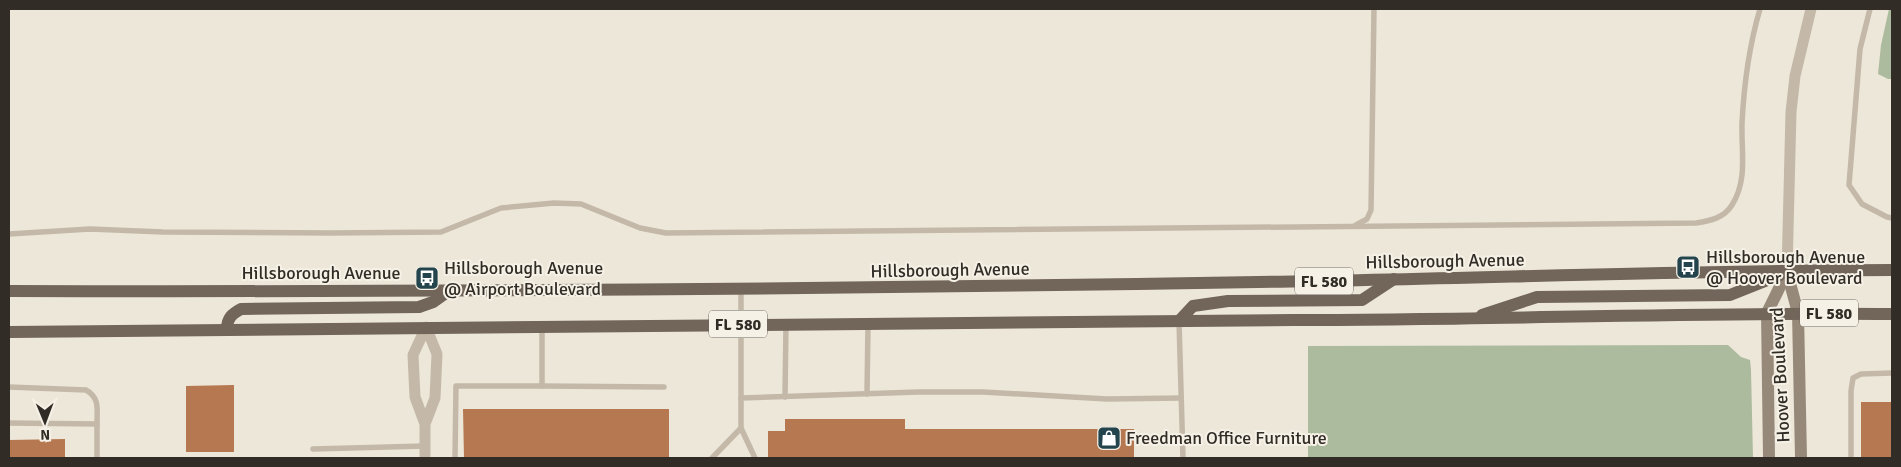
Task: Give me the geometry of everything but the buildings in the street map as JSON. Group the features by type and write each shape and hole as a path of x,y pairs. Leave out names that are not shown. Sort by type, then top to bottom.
{"main road":[{"name":"Hillsborough Avenue","path":"9,291 741,289 1892,270"},
{"name":"Hoover Boulevard","path":"1787,272 1798,313 1801,458"},
{"name":"Hoover Boulevard","path":"1769,458 1766,313 1787,272"},
{"path":"1467,319 1537,297 1730,295 1787,272"},
{"path":"1178,321 1193,306 1228,301 1362,300 1394,279"},
{"path":"228,329 227,322 232,314 241,309 419,307 433,302 450,290"},
{"name":"FL 580","path":"9,332 1467,319 1766,313 1892,314"}],"street":[{"path":"1787,272 1793,94 1801,46 1811,9"},
{"path":"425,424 435,398 437,354 426,327"},
{"path":"425,458 425,424 415,397 413,355 426,327"}],"lane":[{"path":"1354,226 1367,218 1371,210 1374,9"},
{"path":"9,234 90,229 163,232 441,232 501,208 554,204 581,204 640,228 666,233 1696,223 1724,215 1732,207 1740,191 1743,173 1742,124 1748,55 1760,9"},
{"path":"1870,9 1860,49 1849,185 1862,204 1892,218"},
{"path":"741,289 741,428 755,458"},
{"path":"1178,321 1183,458"},
{"path":"867,394 868,323"},
{"path":"785,397 786,324"},
{"path":"542,326 542,386"},
{"path":"1851,458 1850,391 1854,378 1861,374 1892,373"},
{"path":"455,458 456,386 664,387"},
{"path":"9,387 86,390 93,394 96,402 97,458"},
{"path":"741,398 984,392 1107,399 1181,398"},
{"path":"9,423 97,424"},
{"path":"712,458 741,428"},
{"path":"313,449 425,446"}],"green space":[{"path":"1889,9 1892,9 1892,79 1878,74 1881,45"},
{"path":"1728,345 1741,357 1750,360 1753,458 1308,458 1308,346"}],"place":[{"name":"Hillsborough Avenue @ Hoover Boulevard","path":"1688,267"},
{"name":"Hillsborough Avenue @ Airport Boulevard","path":"427,278"},
{"name":"Freedman Office Furniture","path":"1109,438"}]}
